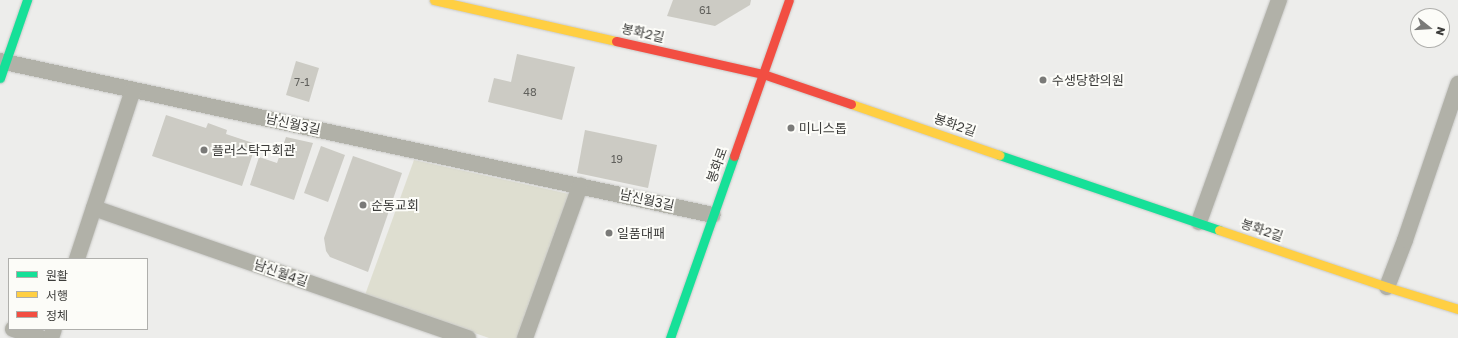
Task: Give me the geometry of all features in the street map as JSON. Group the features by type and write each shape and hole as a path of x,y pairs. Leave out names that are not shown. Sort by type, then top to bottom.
{"street":[{"path":"0,78 3,62 27,0"},
{"name":"봉화2길","path":"434,0 763,74 1387,287 1458,309"},
{"name":"봉화로","path":"670,338 789,0"},
{"path":"1199,222 1279,0"},
{"name":"남신월3길","path":"3,62 713,215"},
{"path":"1387,287 1405,240 1458,84"},
{"path":"77,258 133,90"},
{"path":"526,338 580,186"},
{"name":"남신월4길","path":"94,208 468,338"},
{"path":"16,330 41,338"}],"shaded area":[{"path":"414,160 569,194 518,338 489,338 365,295"}],"building":[{"path":"673,0 751,0 750,5 715,26 667,16"},
{"path":"517,54 575,67 562,120 488,102 494,78 511,82"},
{"path":"296,61 319,68 309,102 286,95"},
{"name":"플러스탁구회관","path":"166,115 206,128 208,123 227,130 226,134 256,144 242,186 152,156"},
{"path":"585,130 657,145 648,188 577,173"},
{"path":"286,137 313,143 294,200 250,185 259,157 277,163"},
{"path":"321,146 345,155 328,202 304,193"},
{"name":"순동교회","path":"353,156 402,173 368,272 330,257 326,251 324,238"}],"traffic: fast":[{"path":"0,78 27,0"},
{"path":"999,155 1219,230"},
{"path":"670,338 734,156"}],"traffic: slow":[{"path":"434,0 616,41"},
{"path":"851,104 999,155"},
{"path":"1219,230 1387,287 1458,309"}],"traffic: jam":[{"path":"734,156 789,0"},
{"path":"616,41 763,74 851,104"}],"place":[{"name":"수생당한의원","path":"1043,80"},
{"name":"미니스톱","path":"791,128"},
{"name":"플러스탁구회관","path":"204,150"},
{"name":"순동교회","path":"363,205"},
{"name":"일품대패","path":"609,233"}]}
